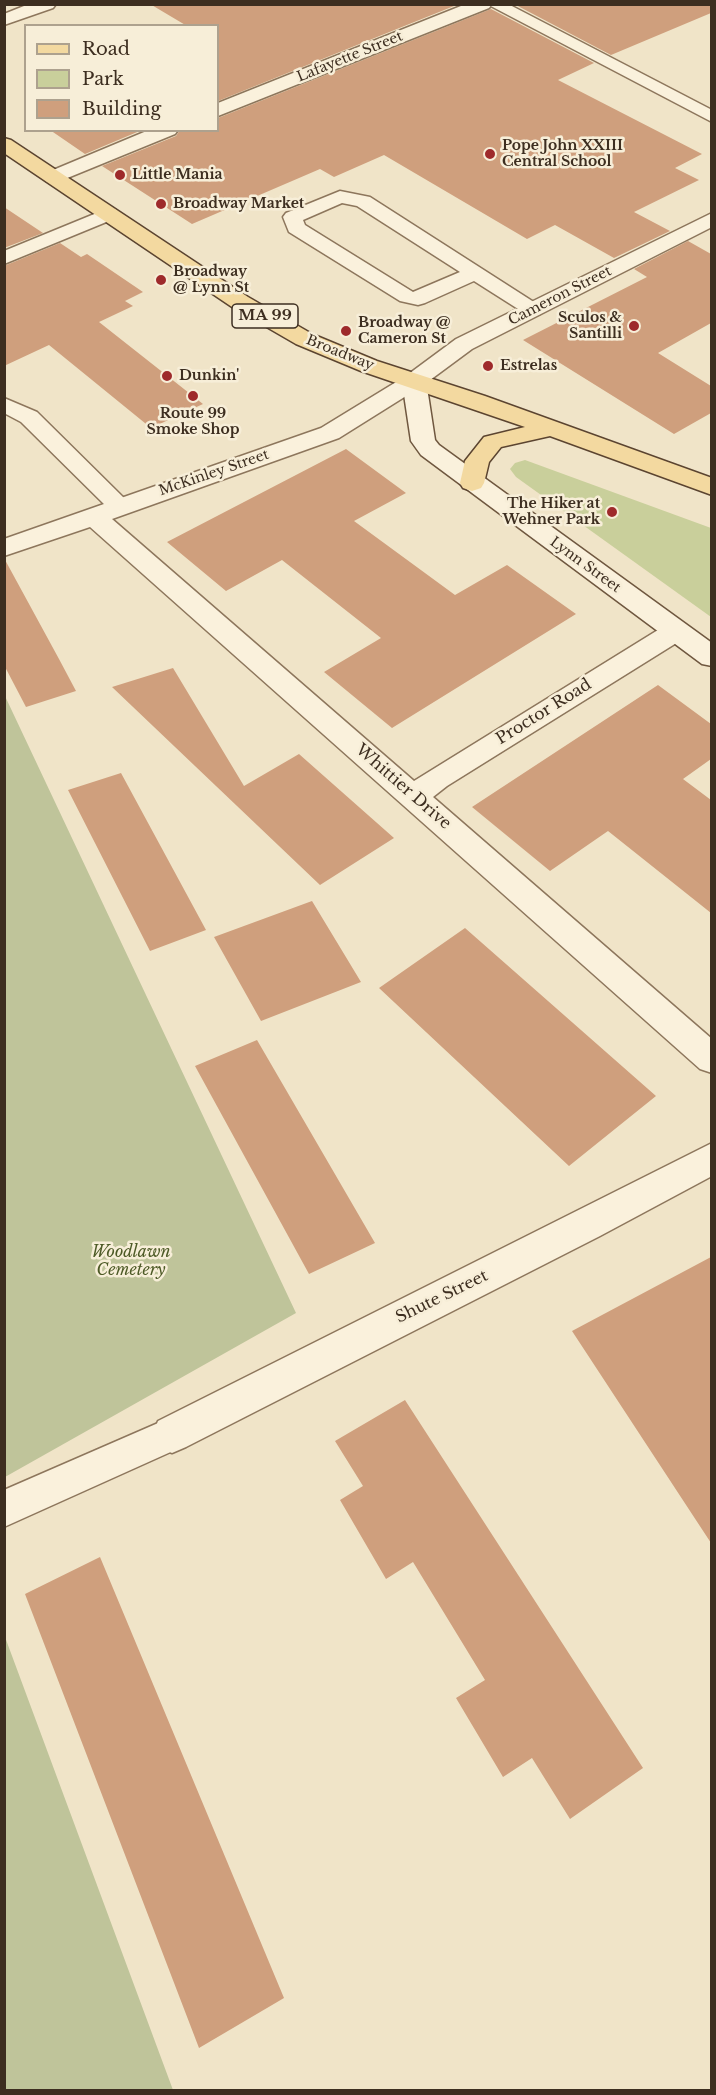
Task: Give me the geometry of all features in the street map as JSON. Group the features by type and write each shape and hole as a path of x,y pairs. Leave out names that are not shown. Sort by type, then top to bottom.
{"main road":[{"name":"Broadway","path":"6,147 240,302 304,339 356,360 552,428 711,487"},
{"path":"472,483 477,460 493,442 552,428"}],"street":[{"path":"4,20 47,4"},
{"name":"Lafayette Street","path":"219,110 483,4"},
{"path":"53,177 163,132"},
{"name":"Cameron Street","path":"414,381 464,344 711,219"},
{"name":"Lynn Street","path":"414,381 423,441 430,450 711,657"},
{"name":"McKinley Street","path":"4,548 330,433 414,381"},
{"name":"Whittier Drive","path":"93,516 711,1059"},
{"name":"Proctor Road","path":"414,796 437,778 676,631"},
{"name":"Shute Street","path":"172,1434 587,1225 711,1158"}],"lane":[{"path":"495,4 711,117"},
{"path":"474,273 418,298 407,297 296,228 293,218 340,197 363,201 534,310"},
{"path":"4,258 109,214"},
{"path":"4,404 29,417 119,506"},
{"path":"4,1509 172,1434"}],"green space":[{"path":"525,460 711,528 711,617 516,477 510,469 515,463"},
{"name":"Woodlawn Cemetery","path":"4,694 296,1313 5,1477 4,1477"},
{"path":"5,1637 173,2090 5,2090"}],"building":[{"path":"150,4 459,4 219,101 219,24 184,24"},
{"path":"514,4 711,4 711,13 611,55"},
{"path":"491,9 594,63 558,80 702,154 675,168 699,180 634,212 670,231 614,258 555,225 527,239 384,155 334,177 320,169 192,224 102,166 176,136 179,132 219,132 219,118"},
{"path":"53,132 137,132 85,154"},
{"path":"4,207 43,233 4,248"},
{"path":"688,241 711,254 711,323 658,353 711,386 711,413 674,434 523,340 647,277 634,269"},
{"path":"60,243 81,257 87,254 143,292 125,301 133,306 99,322 203,404 151,428 49,345 4,366 4,266"},
{"path":"346,449 406,493 354,521 455,595 507,565 576,614 392,728 324,672 381,638 282,560 226,591 167,542"},
{"path":"4,558 76,691 26,707 4,665"},
{"path":"173,668 244,786 299,754 394,838 320,885 112,687"},
{"path":"658,685 711,724 711,759 683,779 711,800 711,913 608,831 550,871 472,807"},
{"path":"121,773 206,930 150,951 68,790"},
{"path":"312,901 361,982 261,1021 214,937"},
{"path":"465,928 656,1096 569,1166 379,988"},
{"path":"257,1040 375,1243 309,1274 195,1066"},
{"path":"711,1257 711,1543 572,1331"},
{"path":"405,1400 643,1768 570,1819 532,1758 503,1777 456,1698 485,1680 413,1562 386,1579 340,1500 363,1486 335,1441"},
{"path":"100,1557 284,1998 199,2048 25,1594"}],"place":[{"name":"Pope John XXIII Central School","path":"490,154"},
{"name":"Little Mania","path":"120,175"},
{"name":"Broadway Market","path":"161,204"},
{"name":"Broadway @ Lynn St","path":"161,280"},
{"name":"Sculos & Santilli","path":"634,326"},
{"name":"Broadway @ Cameron St","path":"346,331"},
{"name":"Estrelas","path":"488,366"},
{"name":"Dunkin'","path":"167,376"},
{"name":"Route 99 Smoke Shop","path":"193,396"},
{"name":"The Hiker at Wehner Park","path":"612,512"}]}
